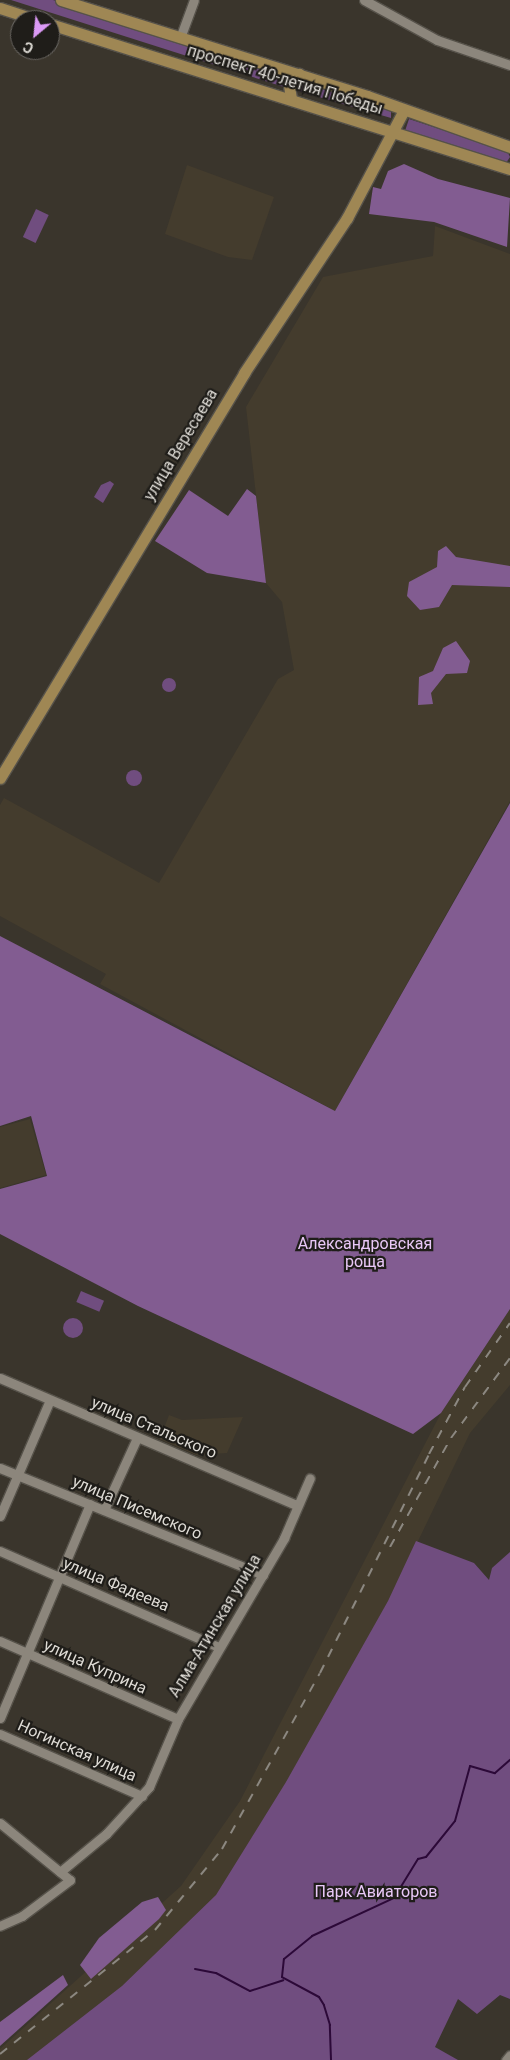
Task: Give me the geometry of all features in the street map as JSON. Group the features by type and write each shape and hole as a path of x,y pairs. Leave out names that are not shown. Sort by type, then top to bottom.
{"main road":[{"name":"проспект 40-летия Победы","path":"60,0 299,74 510,147"},
{"name":"проспект 40-летия Победы","path":"60,27 508,167"},
{"path":"291,99 289,85 299,74"},
{"name":"улица Вересаева","path":"0,778 244,372 347,218 396,132 404,110"}],"street":[{"path":"180,38 194,0"},
{"path":"364,0 436,40 510,65"},
{"name":"улица Стальского","path":"0,1378 298,1505"},
{"path":"0,1516 50,1400"},
{"path":"104,1510 137,1438"},
{"name":"улица Писемского","path":"0,1468 263,1575"},
{"name":"Алма-Атинская улица","path":"60,1872 106,1834 142,1796 178,1719 263,1575 310,1478"},
{"path":"0,1718 61,1578 90,1504"},
{"name":"улица Фадеева","path":"0,1551 219,1647"},
{"name":"улица Куприна","path":"0,1642 178,1719"},
{"name":"Ногинская улица","path":"0,1734 142,1796"},
{"path":"0,1823 70,1880 22,1916 2,1921"},
{"path":"506,2060 510,2055"}],"shaded area":[{"path":"187,165 274,197 252,260 228,257 165,234"},
{"path":"435,226 510,254 510,801 335,1111 100,984 106,974 0,916 0,805 4,798 159,883 278,679 294,670 282,602 266,583 246,407 323,277 433,256"},
{"path":"30,1119 46,1175 0,1188 0,1127"},
{"path":"510,1309 510,1385 470,1433 356,1670 209,1921 41,2060 0,2060 0,2049 181,1886 240,1801 441,1413"},
{"path":"169,1415 182,1420 243,1417 227,1453 196,1455 160,1439"}],"green space":[{"path":"11,0 53,0 287,74 284,87 60,16 60,10 42,10"},
{"path":"305,80 391,108 391,118 298,91 298,81"},
{"path":"409,119 507,151 510,157 506,163 405,131"},
{"path":"404,164 438,179 510,198 507,247 434,222 369,214 373,187 381,189 388,171"},
{"path":"36,209 49,215 36,243 23,237"},
{"path":"110,481 114,484 103,503 94,497 101,485"},
{"path":"247,489 256,496 266,583 207,573 155,541 189,490 228,516"},
{"path":"446,546 456,557 510,566 510,587 452,585 439,607 420,610 407,596 409,582 437,567 438,551"},
{"path":"456,641 470,661 467,673 446,674 431,693 433,704 418,705 419,677 433,671 443,648"},
{"path":"166,678 172,678 176,685 172,692 166,692 162,688 162,682"},
{"path":"134,770 142,778 134,786 126,778"},
{"name":"Александровская роща","path":"510,803 510,1309 441,1413 413,1434 138,1306 0,1234 0,1189 47,1176 31,1116 0,1126 0,936 335,1111"},
{"path":"81,1291 104,1301 99,1312 76,1302"},
{"path":"69,1318 77,1318 83,1324 83,1332 77,1338 69,1338 63,1332 63,1324"},
{"name":"Парк Авиаторов","path":"416,1541 474,1563 489,1580 492,1568 510,1552 510,1999 500,1995 477,2014 458,1999 435,2047 458,2060 27,2060 122,1986 216,1895 286,1782 388,1601"},
{"path":"158,1897 166,1910 159,1919 91,1979 80,1965 99,1938 142,1902"},
{"path":"63,1975 68,1985 0,2046 0,2022"}],"waterway":[{"path":"331,2060 330,2025 324,2005 319,1997 282,1977 284,1959 312,1936 394,1898 418,1859 426,1857 455,1821 470,1766 495,1773 510,1760"},
{"path":"195,1969 216,1973 250,1991 283,1980"}],"railway":[{"path":"0,2054 155,1930 222,1849 320,1673 429,1454 465,1387 510,1323"},
{"path":"390,1547 451,1438 510,1358"}]}
